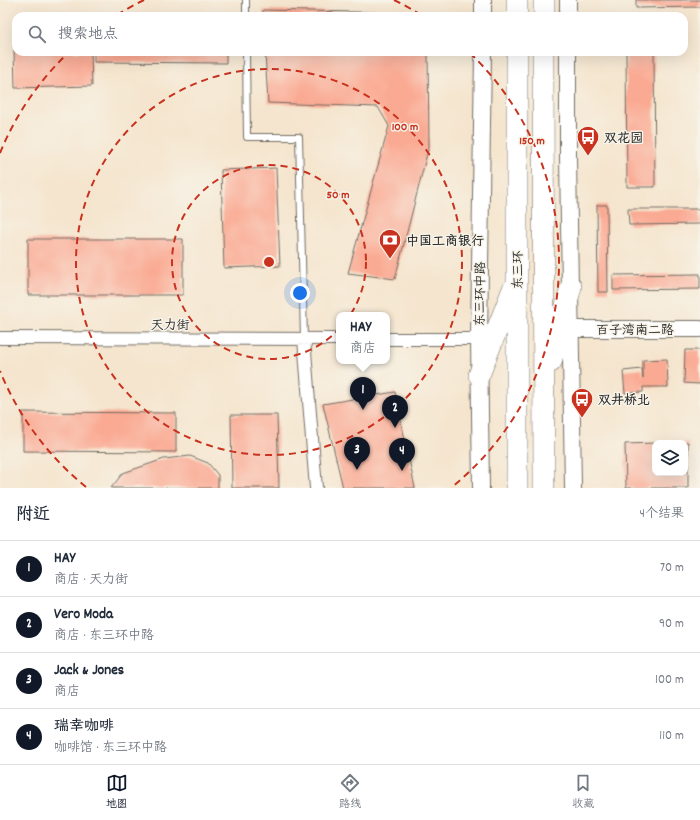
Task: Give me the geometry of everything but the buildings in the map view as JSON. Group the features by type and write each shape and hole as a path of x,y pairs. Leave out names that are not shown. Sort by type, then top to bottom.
{"highway":[{"path":"517,0 517,12"},
{"path":"544,0 544,12"},
{"name":"东三环","path":"517,56 517,488"},
{"name":"东三环","path":"544,56 544,488"},
{"path":"479,375 517,280"},
{"path":"544,390 571,287"}],"street":[{"path":"483,0 483,12"},
{"path":"568,0 568,12"},
{"name":"东三环中路","path":"481,488 479,339 483,56"},
{"path":"568,56 573,488"},
{"name":"百子湾南二路","path":"571,329 700,329"},
{"name":"天力街","path":"0,338 336,339"},
{"path":"304,339 316,488"},
{"path":"390,339 479,339"}],"lane":[{"path":"246,0 246,12"},
{"path":"246,56 247,137 299,137 304,339"}],"place":[{"name":"双花园","path":"588,156"},
{"name":"中国工商银行","path":"390,260"},
{"name":"HAY","path":"363,410"},
{"name":"双井桥北","path":"582,418"},
{"name":"Vero Moda","path":"395,428"},
{"name":"Jack & Jones","path":"357,470"},
{"name":"瑞幸咖啡","path":"402,471"}]}
